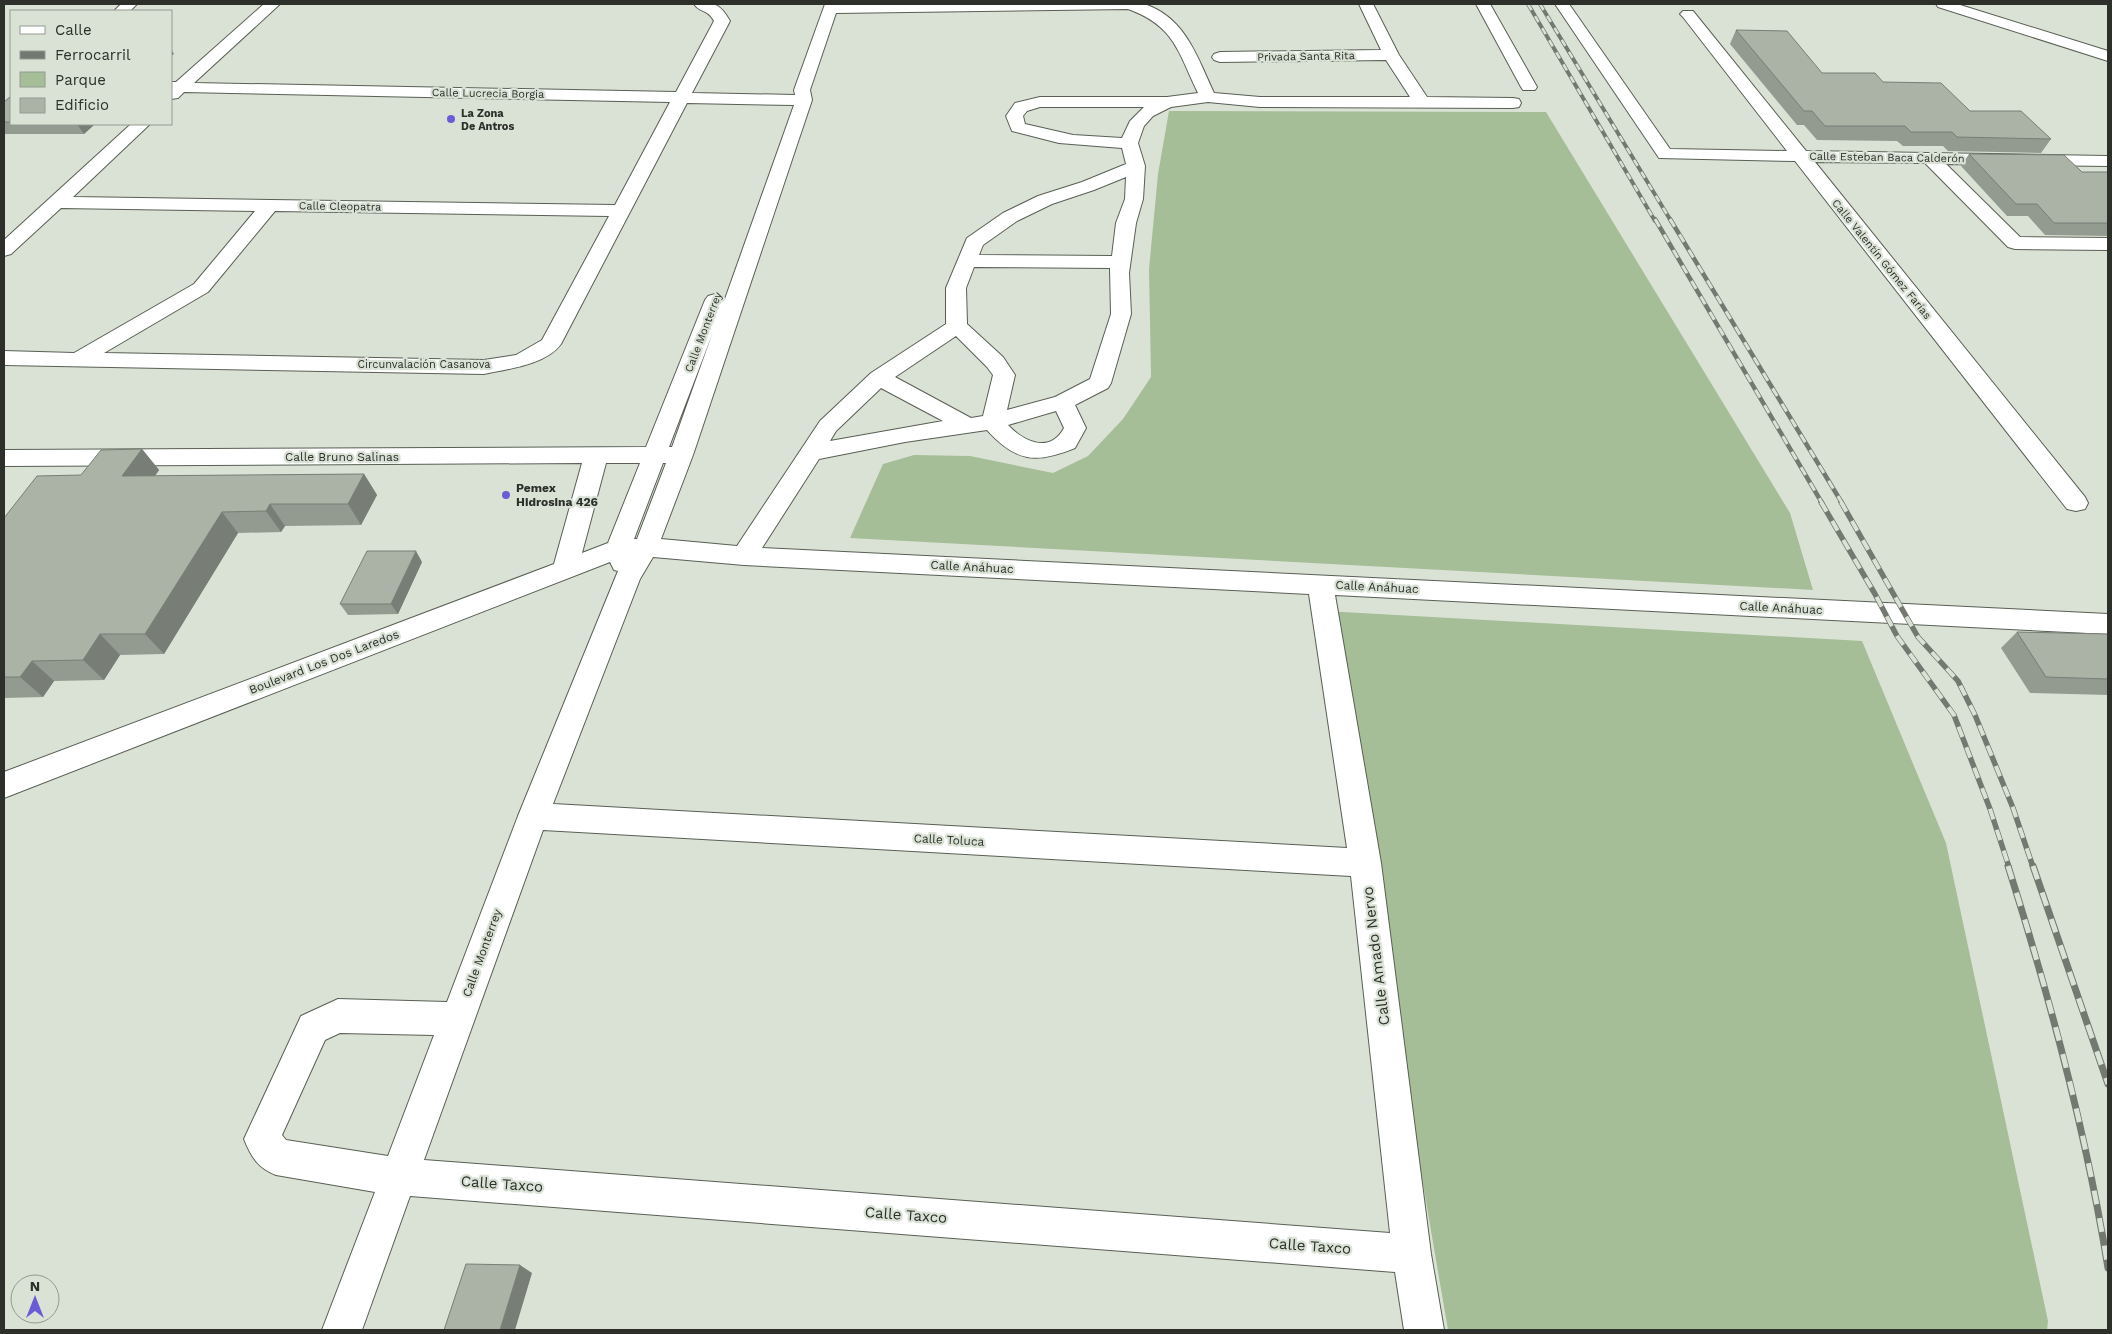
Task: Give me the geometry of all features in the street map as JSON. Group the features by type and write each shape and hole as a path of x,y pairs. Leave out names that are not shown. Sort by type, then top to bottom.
{"street":[{"path":"174,90 273,4"},
{"path":"1130,4 1160,17 1174,30 1187,49 1208,97"},
{"path":"831,6 1141,4"},
{"path":"1366,4 1391,55 1422,102"},
{"path":"1483,4 1528,87"},
{"name":"Calle Esteban Baca Calderón","path":"1562,4 1665,154 2108,161"},
{"path":"1943,4 2108,56"},
{"name":"Calle Monterrey","path":"646,547 681,455 831,6"},
{"name":"Circunvalación Casanova","path":"4,358 484,366 522,360 550,344 683,97 722,21 708,7"},
{"name":"Calle Valentín Gómez Farías","path":"1688,14 2076,503"},
{"name":"Privada Santa Rita","path":"1220,57 1391,55"},
{"name":"Calle Lucrecia Borgia","path":"174,90 683,97 800,96"},
{"name":"Calle Monterrey","path":"342,1330 533,816 623,563 656,455 800,96"},
{"path":"1129,143 1089,143 1044,136 1018,127 1014,116 1022,106 1040,102 1167,102 1208,97 1260,102 1513,103"},
{"path":"812,453 852,443 992,422 1063,402 1100,383 1120,314 1119,273 1126,223 1134,199 1136,166 1129,143 1136,125 1147,112 1167,102"},
{"path":"4,250 140,125"},
{"path":"1930,158 2015,243 2108,244"},
{"path":"992,422 1001,393 1004,375 995,362 957,326 956,288 974,242 1010,217 1045,200 1088,186 1136,166"},
{"name":"Calle Cleopatra","path":"58,202 622,211"},
{"path":"79,359 201,288 270,205"},
{"path":"967,261 1121,262"},
{"path":"744,556 828,426 878,378 957,326"},
{"path":"878,378 967,425"},
{"path":"992,422 1008,439 1022,448 1047,451 1067,443 1075,428 1063,402"},
{"path":"565,569 596,455"},
{"name":"Calle Bruno Salinas","path":"4,458 681,455"},
{"name":"Calle Anáhuac","path":"646,547 744,556 2108,624"},
{"name":"Boulevard Los Dos Laredos","path":"4,785 565,569 623,563 646,547"},
{"name":"Calle Amado Nervo","path":"1320,584 1365,863 1412,1254 1424,1330"},
{"name":"Calle Toluca","path":"533,816 1365,863"},
{"name":"Calle Taxco","path":"458,1019 338,1016 313,1028 262,1139 276,1157 400,1177 1412,1254"}],"green space":[{"path":"1169,111 1546,112 1790,513 1813,590 850,538 883,464 914,455 970,456 1053,473 1088,456 1123,419 1151,377 1149,269 1158,174"},
{"path":"1325,611 1862,641 1946,843 2048,1321 2047,1330 1448,1330"}],"building":[{"path":"1736,30 1787,31 1822,73 1875,73 1883,82 1941,83 1970,111 2021,111 2051,139 1957,137 1952,132 1911,132 1905,126 1825,126 1812,111 1804,111"},
{"path":"10,97 10,122 4,122 4,102"},
{"path":"1969,154 2064,155 2082,172 2108,172 2108,223 2054,223 2037,204 2016,204"},
{"path":"142,449 122,476 364,474 348,504 270,504 266,511 222,512 145,634 100,634 83,660 32,661 20,677 4,677 4,518 37,476 81,475 101,450"},
{"path":"367,551 416,551 391,604 340,604"},
{"path":"2017,632 2108,634 2108,679 2046,677"},
{"path":"466,1264 520,1265 500,1330 444,1330"}],"railway":[{"path":"1528,4 1655,221"},
{"path":"1540,4 1671,221"},
{"path":"1655,219 1822,503"},
{"path":"1670,219 1842,503"},
{"path":"1821,502 1875,594 1897,636 1954,715 1990,809 2009,867"},
{"path":"1841,502 1918,637 1958,681 1975,715 2013,808 2033,867"},
{"path":"2008,866 2066,1065 2089,1166 2108,1268"},
{"path":"2033,866 2108,1084"}],"place":[{"name":"La Zona De Antros","path":"451,119"},
{"name":"Pemex Hidrosina 426","path":"506,495"}]}
